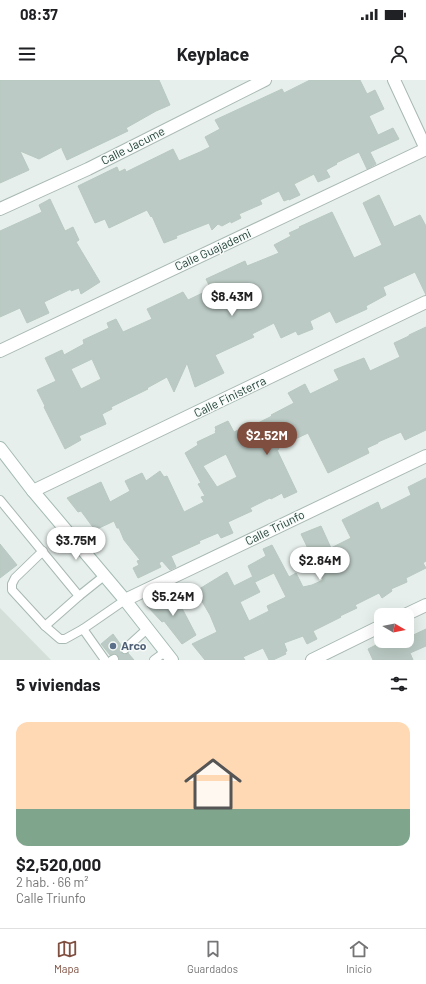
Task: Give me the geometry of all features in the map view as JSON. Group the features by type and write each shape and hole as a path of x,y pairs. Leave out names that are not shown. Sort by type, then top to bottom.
{"street":[{"name":"Calle Jacume","path":"0,209 88,169 265,80"},
{"path":"394,80 426,149"},
{"name":"Calle Guajademi","path":"0,351 426,149"},
{"name":"Calle Finisterra","path":"33,492 426,302"},
{"path":"0,448 33,492 125,600 168,656"},
{"name":"Calle Triunfo","path":"125,600 426,456"},
{"path":"414,611 426,605"},
{"path":"312,660 374,629"}],"lane":[{"path":"0,500 79,596"},
{"path":"43,551 15,578 12,584 12,590 45,626 60,639 64,639 83,629 125,600"},
{"path":"45,626 104,576"},
{"path":"83,629 110,660"},
{"path":"124,648 147,629"},
{"path":"154,660 168,656"}],"shaded area":[{"path":"0,608 51,660 0,660"}],"building":[{"path":"0,80 159,80 170,105 126,128 128,131 67,160 62,147 39,159 20,151 29,170 0,183"},
{"path":"310,80 360,80 367,94 375,90 384,109 369,116 378,135 393,128 399,139 370,152 376,164 367,169 359,152 336,163 337,164 326,170 330,177 318,182 314,174 294,184 300,195 284,201 279,191 260,200 262,204 239,214 241,218 231,223 231,221 222,226 218,224 212,230 209,223 176,236 177,238 164,243 152,216 151,217 147,210 109,228 105,219 95,223 78,186 117,167 119,172 125,169 126,172 173,149 179,161 200,152 210,147 205,137 220,129 215,120 282,89 284,93"},
{"path":"379,195 394,227 420,215 426,226 426,295 415,272 383,287 386,295 366,306 367,309 336,323 330,311 310,321 313,329 298,335 296,331 281,338 274,323 252,334 254,337 215,355 224,373 195,387 187,363 174,392 167,377 147,388 148,389 111,407 112,409 102,414 106,424 79,436 81,440 65,449 37,390 56,381 45,358 62,350 64,355 84,344 83,340 109,328 107,323 116,319 123,332 152,319 147,309 183,292 188,300 211,289 206,279 245,261 247,266 279,253 274,245 291,236 289,233 332,212 354,258 382,245 363,203","holes":["92,359 101,379 81,389 71,369"]},
{"path":"50,199 65,231 73,227 79,240 76,242 100,282 81,294 79,288 71,291 71,289 44,302 49,313 27,323 20,308 0,317 0,231 42,212 39,205"},
{"path":"426,327 426,430 405,440 401,432 378,442 367,448 369,453 328,473 308,433 278,447 279,449 277,450 297,492 284,498 282,493 271,499 270,498 250,508 252,511 228,522 233,533 221,538 218,533 171,556 176,567 170,570 162,561 159,563 161,567 138,578 133,568 139,565 137,561 140,560 124,540 114,521 95,530 81,511 78,512 67,498 101,482 110,502 130,491 125,481 142,473 146,481 160,471 164,477 167,476 184,512 204,502 201,497 205,496 198,484 201,483 185,453 198,445 197,442 216,433 215,427 228,421 234,432 249,425 250,427 294,403 288,393 305,384 310,394 339,380 334,370 364,358 370,371 400,357 394,343","holes":["226,454 237,477 217,487 203,466"]},
{"path":"426,478 426,561 423,563 426,568 406,578 407,582 391,589 392,591 382,598 379,593 355,605 357,608 313,631 317,639 307,644 303,636 284,643 287,651 285,652 286,654 273,660 269,660 263,648 243,657 245,660 205,660 192,644 217,632 210,615 196,591 227,572 234,586 252,577 260,592 240,602 249,621 269,611 267,606 286,597 274,573 255,582 248,566 266,556 263,549 272,545 289,577 296,573 303,587 312,585 323,580 301,534 321,526 331,548 351,538 342,520 378,502 381,510 411,495 408,487"},
{"path":"0,544 17,565 0,578"},
{"path":"174,593 196,635 182,644 164,621 162,622 147,606"},
{"path":"426,629 426,646 410,653 413,660 373,660 368,649 374,646 374,648 414,648 414,635"},
{"name":"Arco","path":"113,634 121,645 121,652 124,654 128,653 134,660 119,660 117,655 110,655 101,644"}],"place":[{"name":"Arco","path":"113,646"}]}
